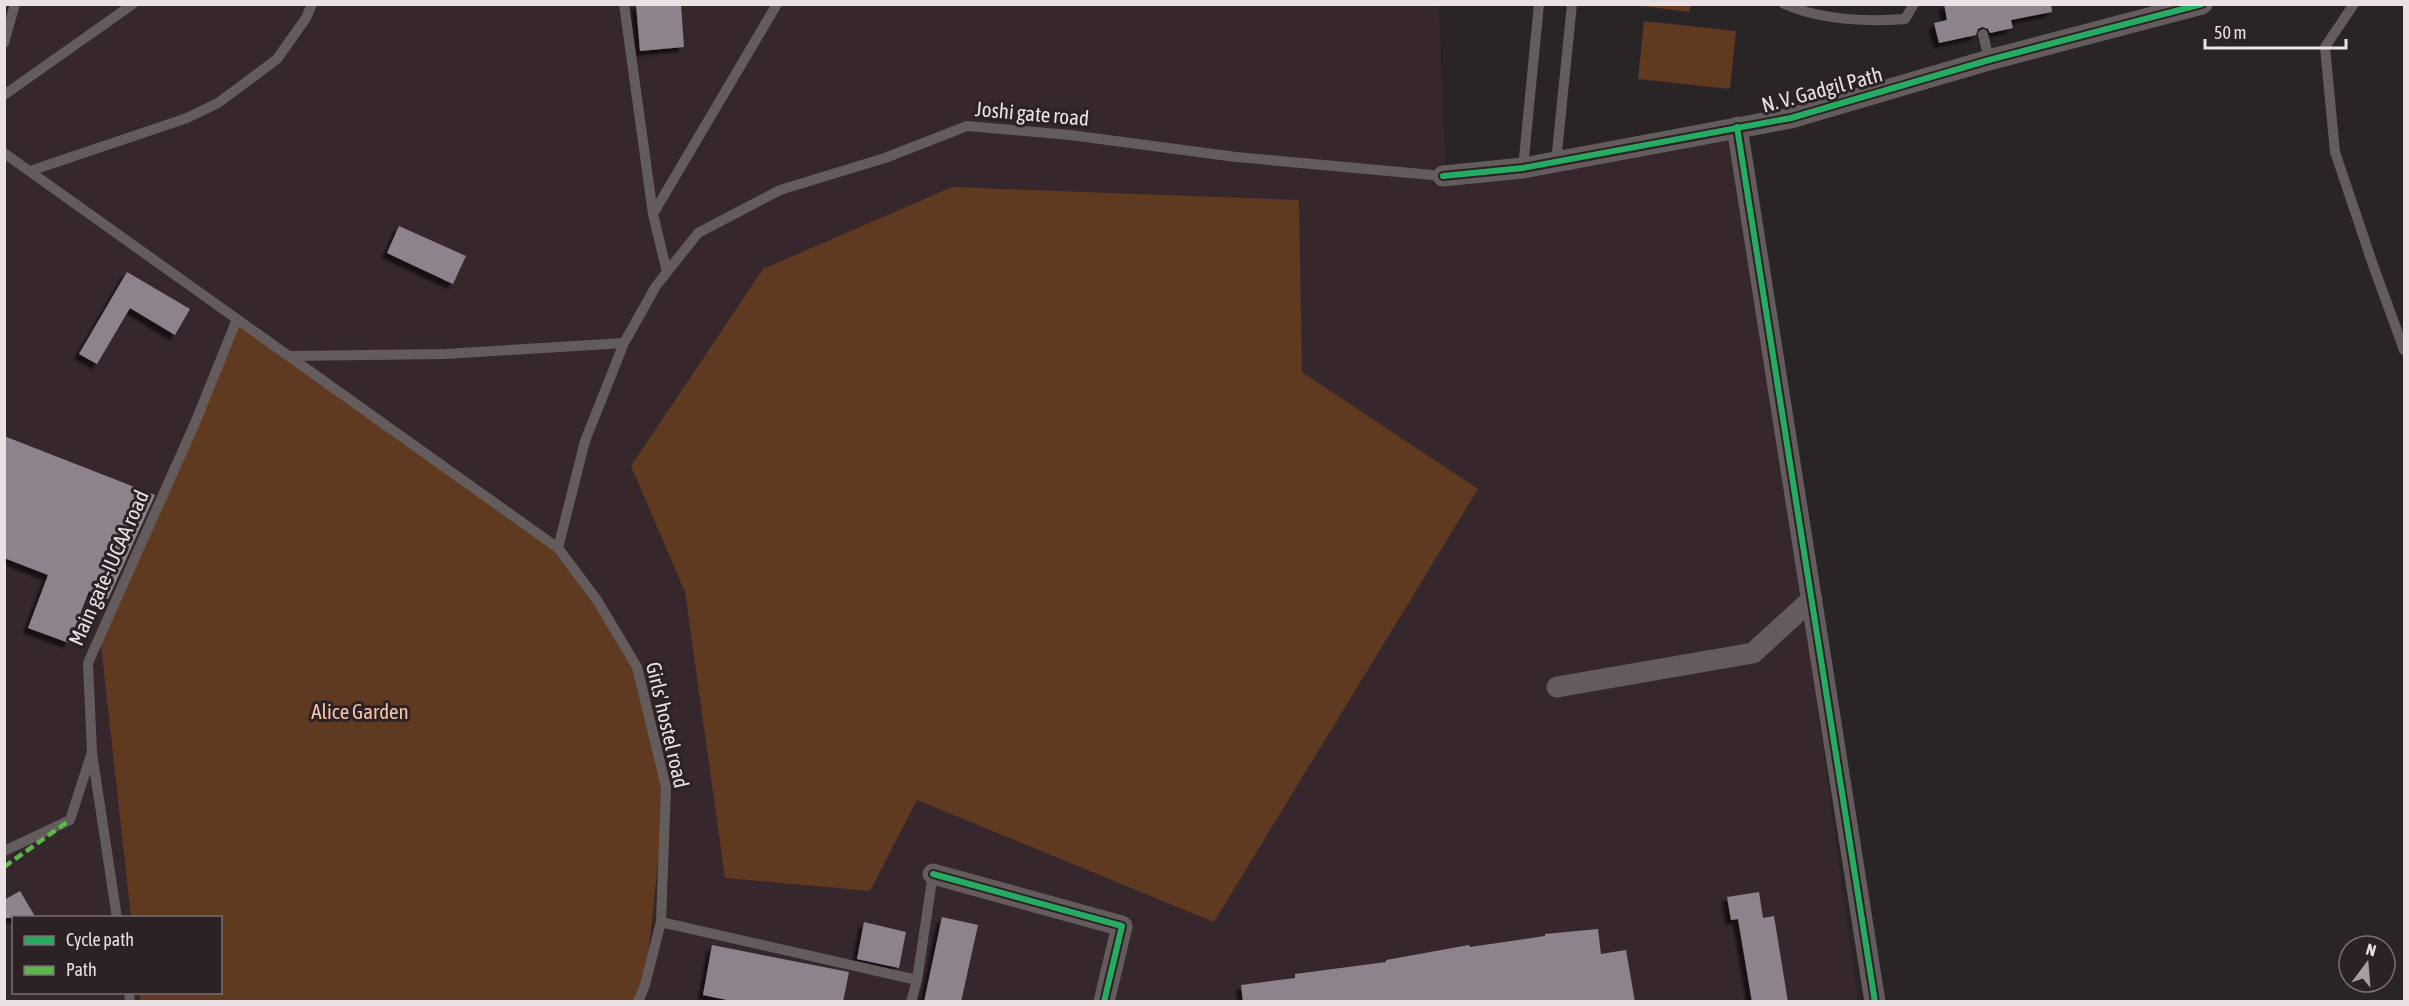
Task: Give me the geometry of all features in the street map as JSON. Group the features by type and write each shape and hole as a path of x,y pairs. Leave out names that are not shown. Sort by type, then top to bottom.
{"street":[{"name":"N. V. Gadgil Path","path":"1443,176 1523,168 1791,118 1989,60 2194,6"},
{"path":"1737,127 1875,1002"},
{"path":"1557,687 1753,653 1812,599"},
{"path":"933,874 1122,926 1104,1002"}],"lane":[{"path":"4,43 15,4"},
{"path":"4,95 133,4"},
{"path":"30,171 187,118 218,103 277,59 306,18 312,4"},
{"path":"624,4 653,213 667,272"},
{"path":"653,213 777,4"},
{"path":"1523,168 1539,4"},
{"path":"1556,162 1572,4"},
{"path":"1784,4 1805,13 1876,21 1905,19 1914,4"},
{"path":"2354,4 2325,47 2335,152 2404,350"},
{"path":"1983,34 1989,60"},
{"name":"Joshi gate road","path":"558,548 585,441 624,343 656,286 698,233 780,190 885,158 967,126 1070,135 1236,157 1443,176"},
{"name":"Girls' hostel road","path":"4,153 558,548 597,600 637,667 666,787 662,922 645,986 638,1002"},
{"name":"Main gate-IUCAA road","path":"117,916 92,753 88,663 195,423 237,319"},
{"path":"290,356 445,354 624,343"},
{"path":"4,852 70,820 92,753"},
{"path":"911,1002 917,980 933,874"},
{"path":"662,922 917,980"}],"shaded area":[{"path":"5,5 1439,5 1446,177 1737,127 1858,1001 5,1002"}],"green space":[{"path":"1690,4 1691,5 1689,12 1634,5"},
{"path":"1644,21 1736,31 1730,89 1638,79"},
{"path":"952,187 1299,200 1302,372 1478,489 1214,922 917,800 870,891 725,878 685,592 631,466 763,269"},
{"name":"Alice Garden","path":"237,319 558,548 637,667 666,787 645,985 635,1001 140,1001 139,994 222,994 222,916 131,916 100,636"}],"building":[{"path":"636,4 681,4 684,47 640,51"},
{"path":"1944,4 2051,4 2052,12 2011,20 2013,28 1990,33 1988,29 1982,27 1978,29 1976,35 1939,43 1934,23 1947,20"},
{"path":"399,226 466,256 453,284 387,253"},
{"path":"127,272 190,309 175,335 130,308 97,364 79,354"},
{"path":"4,436 155,495 108,599 89,591 69,643 28,628 48,575 4,558"},
{"path":"20,891 35,916 4,918 4,900"},
{"path":"1759,892 1763,918 1774,916 1788,1002 1752,1002 1738,919 1731,920 1727,897"},
{"path":"942,917 978,925 961,1002 924,1002"},
{"path":"864,922 906,932 899,968 857,959"},
{"path":"1598,929 1601,954 1626,950 1635,1002 1243,1002 1241,985 1295,978 1295,974 1386,962 1386,960 1469,945 1470,947 1545,936 1545,934"},
{"path":"712,945 849,972 843,1002 737,1002 703,995"}],"marked path":[{"path":"4,867 70,820"}],"cycle path":[{"path":"1443,176 1523,168 1791,118 1989,60 2202,4"},
{"path":"1737,127 1875,1002"},
{"path":"933,874 1122,926 1104,1002"}]}
